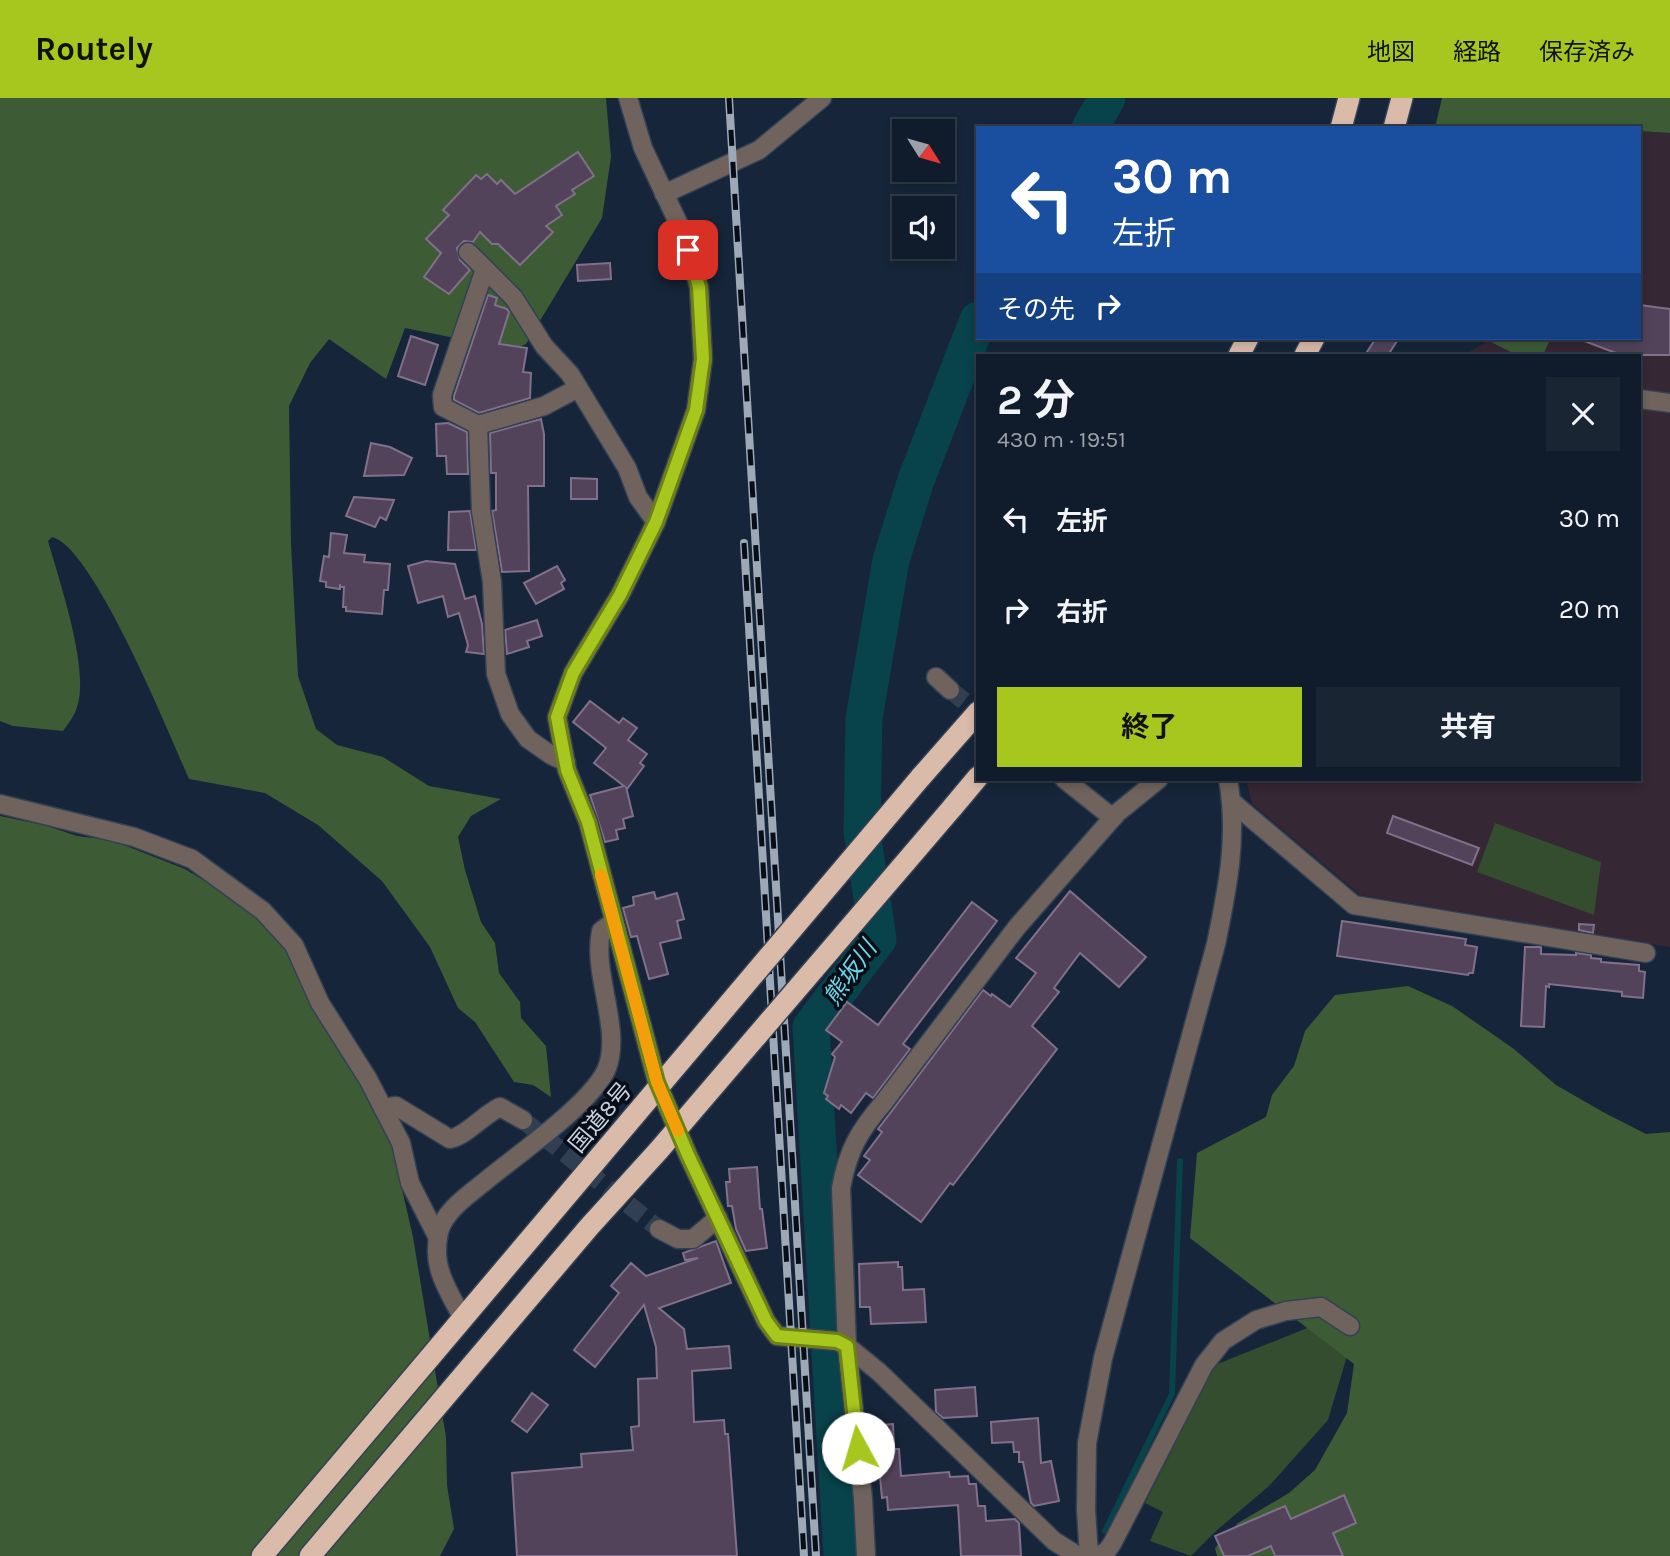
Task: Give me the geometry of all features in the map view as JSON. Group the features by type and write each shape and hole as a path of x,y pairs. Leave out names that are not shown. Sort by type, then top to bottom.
{"highway":[{"path":"1342,126 1349,98"},
{"path":"1395,126 1402,98"},
{"name":"国道8号","path":"262,1556 976,714"},
{"path":"310,1556 976,779"}],"street":[{"path":"628,98 640,142 682,231 699,287 703,359 696,410 656,522 620,595 573,673 557,717 566,762 588,822 657,1082 766,1321 777,1336 835,1342 879,1372 1054,1541 1078,1556"},
{"path":"664,194 759,150 821,98"},
{"path":"468,252 514,298 544,346 570,374 627,468 638,497 656,522"},
{"path":"485,269 442,395 443,407 478,425 544,406 578,388"},
{"path":"1641,399 1670,403"},
{"path":"478,425 481,511 492,582 496,674 510,714 528,738 566,762"},
{"path":"936,677 950,690"},
{"path":"1067,781 1113,818"},
{"path":"866,1556 863,1499 835,1342 841,1188 852,1146 863,1126 1017,927 1113,818 1157,781"},
{"path":"1089,1556 1086,1510 1087,1443 1103,1358 1216,944 1228,884 1234,817 1228,781"},
{"path":"1232,802 1354,905 1646,954"},
{"path":"0,804 134,837 192,859 262,911 294,945 320,1003 368,1079 401,1143 411,1184 438,1238"},
{"path":"463,1319 439,1270 436,1252 441,1225 457,1204 591,1092 607,1068 611,1042 597,948 601,931 613,922"},
{"path":"383,1108 396,1106 450,1139 456,1138 487,1113 500,1107 523,1121"},
{"path":"659,1229 678,1238 693,1239 718,1218"},
{"path":"1097,1556 1114,1542 1204,1365 1223,1341 1256,1320 1286,1311 1321,1307 1350,1326"}],"shaded area":[{"path":"1641,131 1670,133 1670,947 1360,895 1252,804 1246,781 1641,781 1641,354 1543,354 1550,340 1641,340"},
{"path":"1489,340 1515,354 1466,354"}],"green space":[{"path":"0,98 606,98 611,157 602,218 526,344 517,348 495,346 405,328 386,379 329,339 310,363 289,406 291,544 298,676 316,729 337,745 383,757 429,786 501,799 471,816 458,837 481,922 495,943 499,973 520,1002 521,1018 546,1046 551,1097 533,1085 514,1082 475,1022 458,1008 430,947 382,881 318,825 265,793 189,779 129,645 108,606 69,548 52,537 48,541 72,625 80,671 77,707 63,731 13,726 0,721"},
{"path":"1442,98 1670,98 1670,133 1641,131 1641,126 1435,126"},
{"path":"1487,340 1550,340 1543,354 1515,354"},
{"path":"0,816 44,825 77,836 111,840 185,869 260,919 285,944 390,1137 413,1237 446,1437 447,1485 454,1529 440,1556 0,1556"},
{"path":"1495,823 1601,862 1594,915 1477,872"},
{"path":"1408,986 1452,1006 1514,1049 1556,1085 1603,1112 1646,1134 1670,1132 1670,1556 1217,1556 1215,1548 1238,1523 1289,1493 1315,1470 1347,1413 1354,1364 1190,1238 1197,1153 1266,1117 1272,1095 1294,1066 1305,1031 1335,995"},
{"path":"1332,1318 1350,1346 1328,1420 1269,1486 1191,1556 1150,1541 1163,1512 1145,1503 1215,1365"}],"building":[{"path":"578,152 594,176 572,190 575,194 556,206 562,215 546,226 553,232 520,265 498,244 492,244 480,232 473,242 464,241 457,248 460,260 470,270 449,294 424,277 441,253 426,239 449,215 443,210 476,175 481,179 487,174 497,184 501,180 515,194"},
{"path":"610,263 611,279 578,281 577,265"},
{"path":"488,295 497,298 495,305 509,312 499,344 527,348 523,372 531,373 530,398 479,413 454,400 454,396"},
{"path":"1641,305 1670,309 1670,355 1618,354 1582,340 1641,340"},
{"path":"411,336 438,345 425,385 398,376"},
{"path":"1375,340 1398,340 1389,354 1366,354"},
{"path":"541,419 544,434 544,486 528,486 529,571 502,572 492,511 496,510 496,473 491,473 490,433"},
{"path":"448,423 467,432 468,474 447,474 446,456 437,456 436,424"},
{"path":"371,443 390,447 412,458 404,475 364,476"},
{"path":"571,478 597,479 597,499 571,499"},
{"path":"354,497 394,500 386,520 380,517 375,527 346,516"},
{"path":"470,511 476,550 448,550 449,512"},
{"path":"331,533 347,535 344,553 365,555 364,562 390,564 388,590 384,590 382,614 346,611 346,607 343,607 344,587 326,587 326,582 320,581 324,556 329,557"},
{"path":"426,561 455,564 465,599 475,596 482,624 484,654 466,652 468,645 459,613 448,617 443,596 418,603 408,566"},
{"path":"557,566 565,580 561,583 564,589 536,604 524,583"},
{"path":"537,620 542,636 527,641 529,647 507,654 505,630"},
{"path":"590,701 619,723 623,718 637,728 628,740 647,754 640,763 644,766 627,789 626,787 633,816 623,819 625,828 616,830 618,839 605,842 590,795 624,786 594,763 606,748 573,722"},
{"path":"1393,816 1479,848 1472,865 1387,833"},
{"path":"1070,891 1146,957 1119,987 1080,953 1054,988 1059,992 1032,1026 1057,1049 953,1185 950,1183 921,1222 858,1175 870,1160 864,1156 882,1132 878,1129 983,990 1010,1007 1036,973 1016,958"},
{"path":"654,892 656,899 677,893 684,919 677,921 681,938 660,943 668,974 649,979 637,936 631,937 623,908 634,905 633,897"},
{"path":"972,902 997,921 903,1044 910,1049 873,1098 866,1093 851,1113 841,1105 839,1109 826,1099 828,1096 824,1093 835,1057 832,1054 842,1042 826,1030 847,1002 878,1025"},
{"path":"1342,921 1466,939 1465,945 1477,947 1473,973 1468,975 1337,956"},
{"path":"1579,924 1594,925 1593,933 1579,930"},
{"path":"1525,947 1541,947 1541,954 1576,953 1591,955 1591,958 1601,959 1601,962 1639,965 1639,971 1645,972 1643,998 1622,996 1622,992 1549,984 1549,987 1546,986 1544,1027 1521,1026"},
{"path":"757,1167 760,1209 767,1248 746,1251 736,1229 732,1206 728,1206 726,1182 730,1182 729,1169"},
{"path":"716,1241 731,1283 659,1308 684,1329 687,1349 729,1346 731,1368 692,1371 694,1422 724,1420 725,1434 728,1434 737,1556 517,1556 512,1473 582,1467 581,1454 633,1450 631,1427 639,1426 638,1379 657,1378 656,1347 644,1305 595,1367 574,1350 619,1293 611,1286 631,1263 646,1276 698,1258 685,1260 683,1253"},
{"path":"898,1262 898,1267 902,1267 903,1290 924,1289 926,1322 871,1324 870,1307 860,1307 859,1264"},
{"path":"975,1387 977,1416 943,1418 936,1412 935,1390"},
{"path":"532,1393 548,1405 527,1432 512,1421"},
{"path":"1038,1418 1041,1463 1051,1461 1059,1501 1034,1506 1031,1503 1023,1462 1019,1462 1019,1452 1014,1452 1013,1442 992,1443 991,1422"},
{"path":"893,1424 894,1449 899,1449 901,1476 949,1472 950,1477 968,1476 969,1484 976,1484 978,1506 985,1506 986,1521 1015,1519 1019,1523 1021,1556 961,1556 958,1505 888,1510 887,1497 882,1498 877,1445 869,1446 867,1426"},
{"path":"1344,1495 1356,1523 1333,1533 1343,1556 1275,1556 1271,1546 1248,1556 1224,1556 1215,1536 1285,1506 1291,1519"}],"waterway":[{"name":"熊坂川","path":"1091,126 1107,98"},
{"name":"熊坂川","path":"842,1556 811,1027 878,939 862,832 864,718 891,560 916,480 976,325"},
{"path":"1105,1531 1172,1394 1180,1161"}],"tunnel":[{"path":"950,690 976,710"},
{"path":"523,1120 659,1229"}],"railway":[{"path":"729,98 816,1556"},
{"path":"744,543 804,1556"}],"slow traffic":[{"path":"601,875 657,1082 678,1131"}],"route":[{"path":"688,250 699,287 703,359 696,410 656,522 620,595 573,673 557,717 567,770 588,822 657,1082 766,1321 777,1336 837,1341 847,1346 858,1448"}]}
